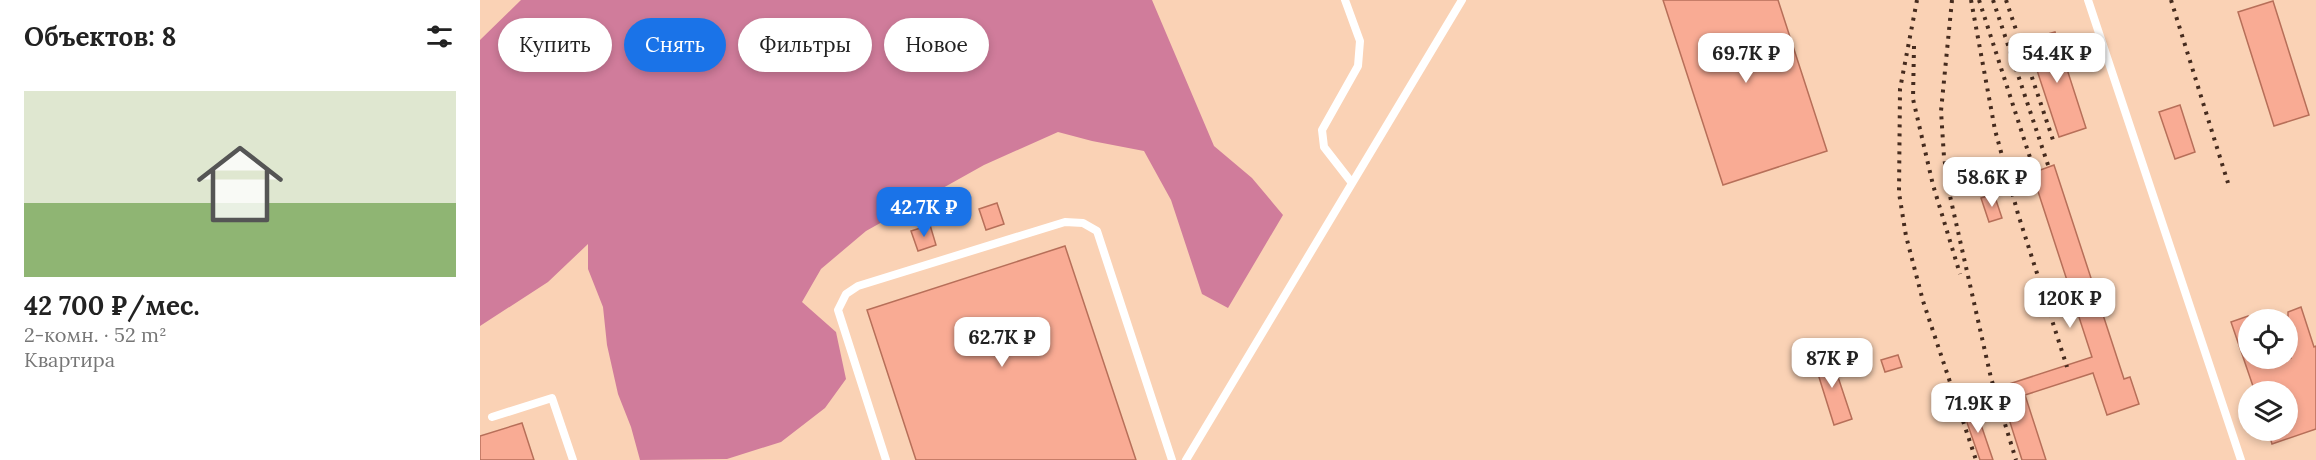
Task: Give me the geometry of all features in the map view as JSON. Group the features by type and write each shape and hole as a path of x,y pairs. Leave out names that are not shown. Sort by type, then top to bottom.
{"lane":[{"path":"1345,0 1360,41 1358,66 1322,130 1324,147 1352,183"},
{"path":"1186,460 1462,0"},
{"path":"2088,0 2241,460"},
{"path":"886,460 838,310 846,294 858,286 1065,222 1083,223 1096,231 1172,460"},
{"path":"492,417 552,398 573,460"}],"shaded area":[{"path":"521,0 1152,0 1214,146 1252,178 1283,215 1228,308 1202,294 1171,200 1144,151 1058,132 984,165 866,231 821,269 802,302 836,332 846,379 825,408 781,442 727,459 640,460 631,427 618,394 607,345 603,307 588,269 588,244 548,282 480,326 480,40 498,22 498,72 612,72 612,18 503,18"}],"building":[{"path":"1663,0 1778,0 1827,151 1723,185"},
{"path":"2273,1 2309,115 2274,126 2238,12"},
{"path":"2055,32 2086,128 2059,137 2027,40"},
{"path":"2180,105 2195,152 2175,159 2159,112"},
{"path":"2054,165 2124,379 2130,377 2139,404 2107,415 2093,373 2025,395 2046,460 2022,460 2008,416 2012,414 2003,386 2092,357 2032,173"},
{"path":"1994,194 2002,218 1989,222 1981,198"},
{"path":"997,203 1004,224 986,230 979,209"},
{"path":"930,225 936,245 918,251 911,231"},
{"path":"1065,246 1136,460 916,460 867,310"},
{"path":"2301,307 2314,347 2316,346 2316,429 2298,435 2298,381 2251,381 2247,369 2298,369 2298,309 2296,309"},
{"path":"2238,320 2238,342 2231,322"},
{"path":"1830,353 1852,419 1834,425 1813,358"},
{"path":"1898,355 1902,367 1885,372 1881,360"},
{"path":"1975,407 1993,460 1980,460 1963,411"},
{"path":"522,423 534,460 480,460 480,436"}],"railway":[{"path":"1917,0 1900,89 1899,193 1906,236 1923,301 1976,460"},
{"path":"1952,0 1941,111 1944,157 1950,196 1991,378 2016,460"},
{"path":"1971,0 1995,130 2018,214 2067,367"},
{"path":"1979,0 2035,173"},
{"path":"1993,0 2049,168"},
{"path":"2006,0 2054,143"},
{"path":"2171,0 2228,183"},
{"path":"1914,46 1913,99 1933,185 1960,274"}]}
